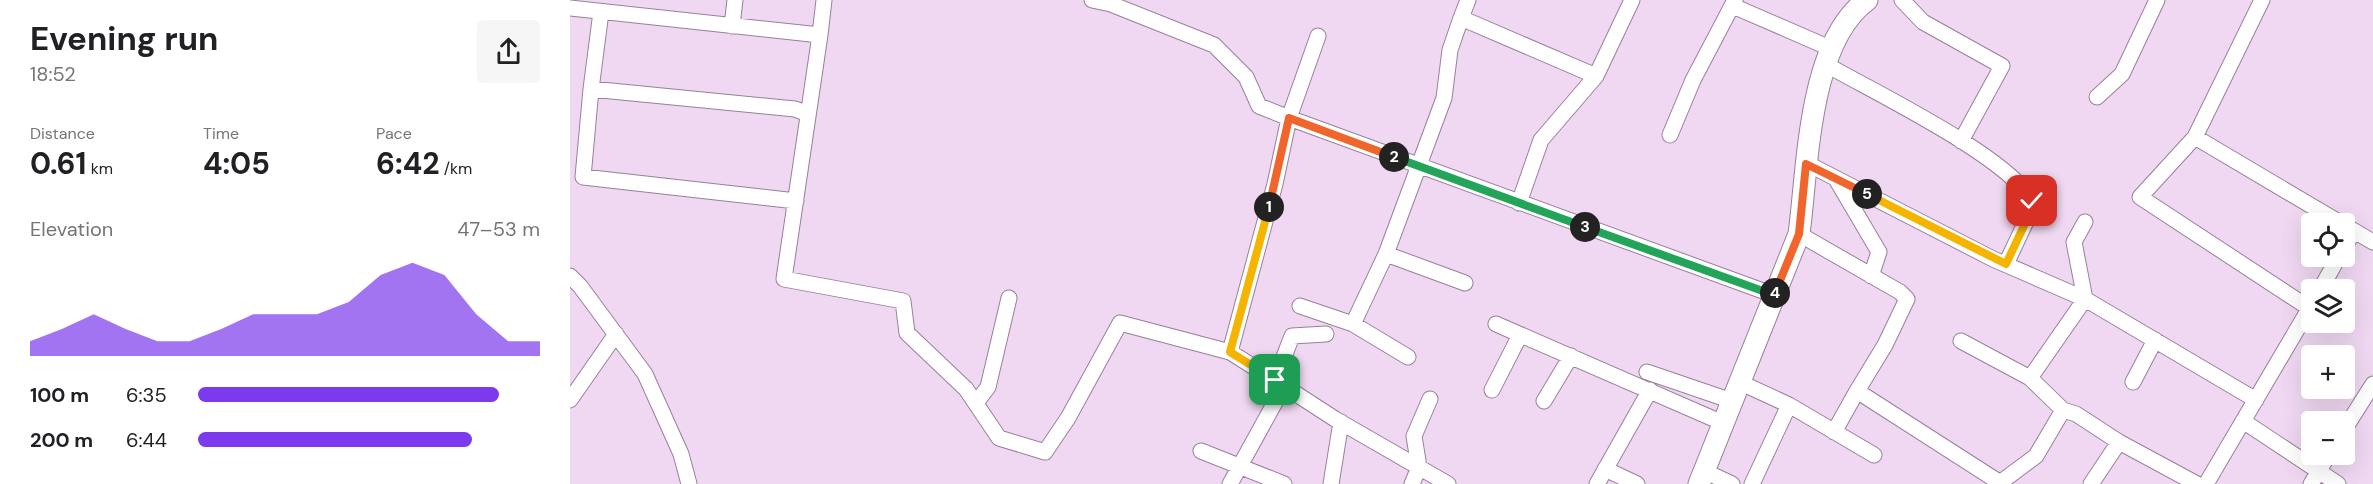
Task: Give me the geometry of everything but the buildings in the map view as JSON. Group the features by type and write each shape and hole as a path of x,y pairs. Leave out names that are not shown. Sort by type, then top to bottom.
{"main road":[{"path":"1701,478 1799,234 1815,99 1829,57 1853,10 1867,0"}],"street":[{"path":"732,26 735,0"},
{"path":"824,0 784,279 903,301 907,333 966,389 999,438 1045,452 1068,418 1120,323 1230,352 1341,422 1448,484"},
{"path":"1092,0 1111,4 1214,45 1246,77 1259,106 1774,295"},
{"path":"1353,324 1386,254 1444,98 1450,50 1468,0"},
{"path":"1519,203 1541,140 1596,76 1632,0"},
{"path":"1902,0 1923,22 2002,66 1960,141"},
{"path":"2097,98 2121,74 2157,0"},
{"path":"2262,0 2195,136 2140,197 2301,300"},
{"path":"1670,135 1693,80 1734,3 1829,57 2018,180 2032,201 2030,213 2006,264"},
{"path":"570,8 820,35"},
{"path":"601,12 591,89 584,177 795,201"},
{"path":"1461,18 1596,76"},
{"path":"1230,352 1275,184 1289,118 1318,36"},
{"path":"591,89 795,109 808,114"},
{"path":"2195,136 2325,213"},
{"path":"1806,164 2006,264 2085,299 2256,400"},
{"path":"1836,179 1879,252 1871,276"},
{"path":"2030,378 2085,299 2074,242 2085,222"},
{"path":"2355,231 2373,242"},
{"path":"1799,234 1907,299 1885,345 1834,432"},
{"path":"1386,254 1465,283"},
{"path":"570,276 580,286 645,374 681,454 689,484"},
{"path":"976,403 988,387 1009,298"},
{"path":"1300,306 1353,324 1408,357"},
{"path":"2206,484 2301,322"},
{"path":"1496,324 1723,423"},
{"path":"570,400 616,334"},
{"path":"1230,484 1279,383 1292,336 1326,334"},
{"path":"1492,390 1520,335"},
{"path":"2133,382 2155,340"},
{"path":"1961,341 2030,378 2063,410 2076,414 2119,442 2197,484"},
{"path":"1544,401 1571,356"},
{"path":"1647,372 1789,405 1874,455"},
{"path":"2355,413 2373,384"},
{"path":"1597,484 1650,390"},
{"path":"1857,391 2002,483 2036,456 2063,410"},
{"path":"1412,484 1419,467 1414,436 1430,399"},
{"path":"1752,484 1789,405"},
{"path":"2243,421 2315,477 2338,484"},
{"path":"1331,484 1341,422"},
{"path":"2091,484 2119,442"},
{"path":"1201,451 1284,484"},
{"path":"1605,469 1636,484"},
{"path":"1701,478 1732,484"}],"route":[{"path":"1275,380 1230,352 1275,184 1289,118 1774,295 1799,234 1805,193 1806,164 2006,264 2030,213 2032,201"}]}
